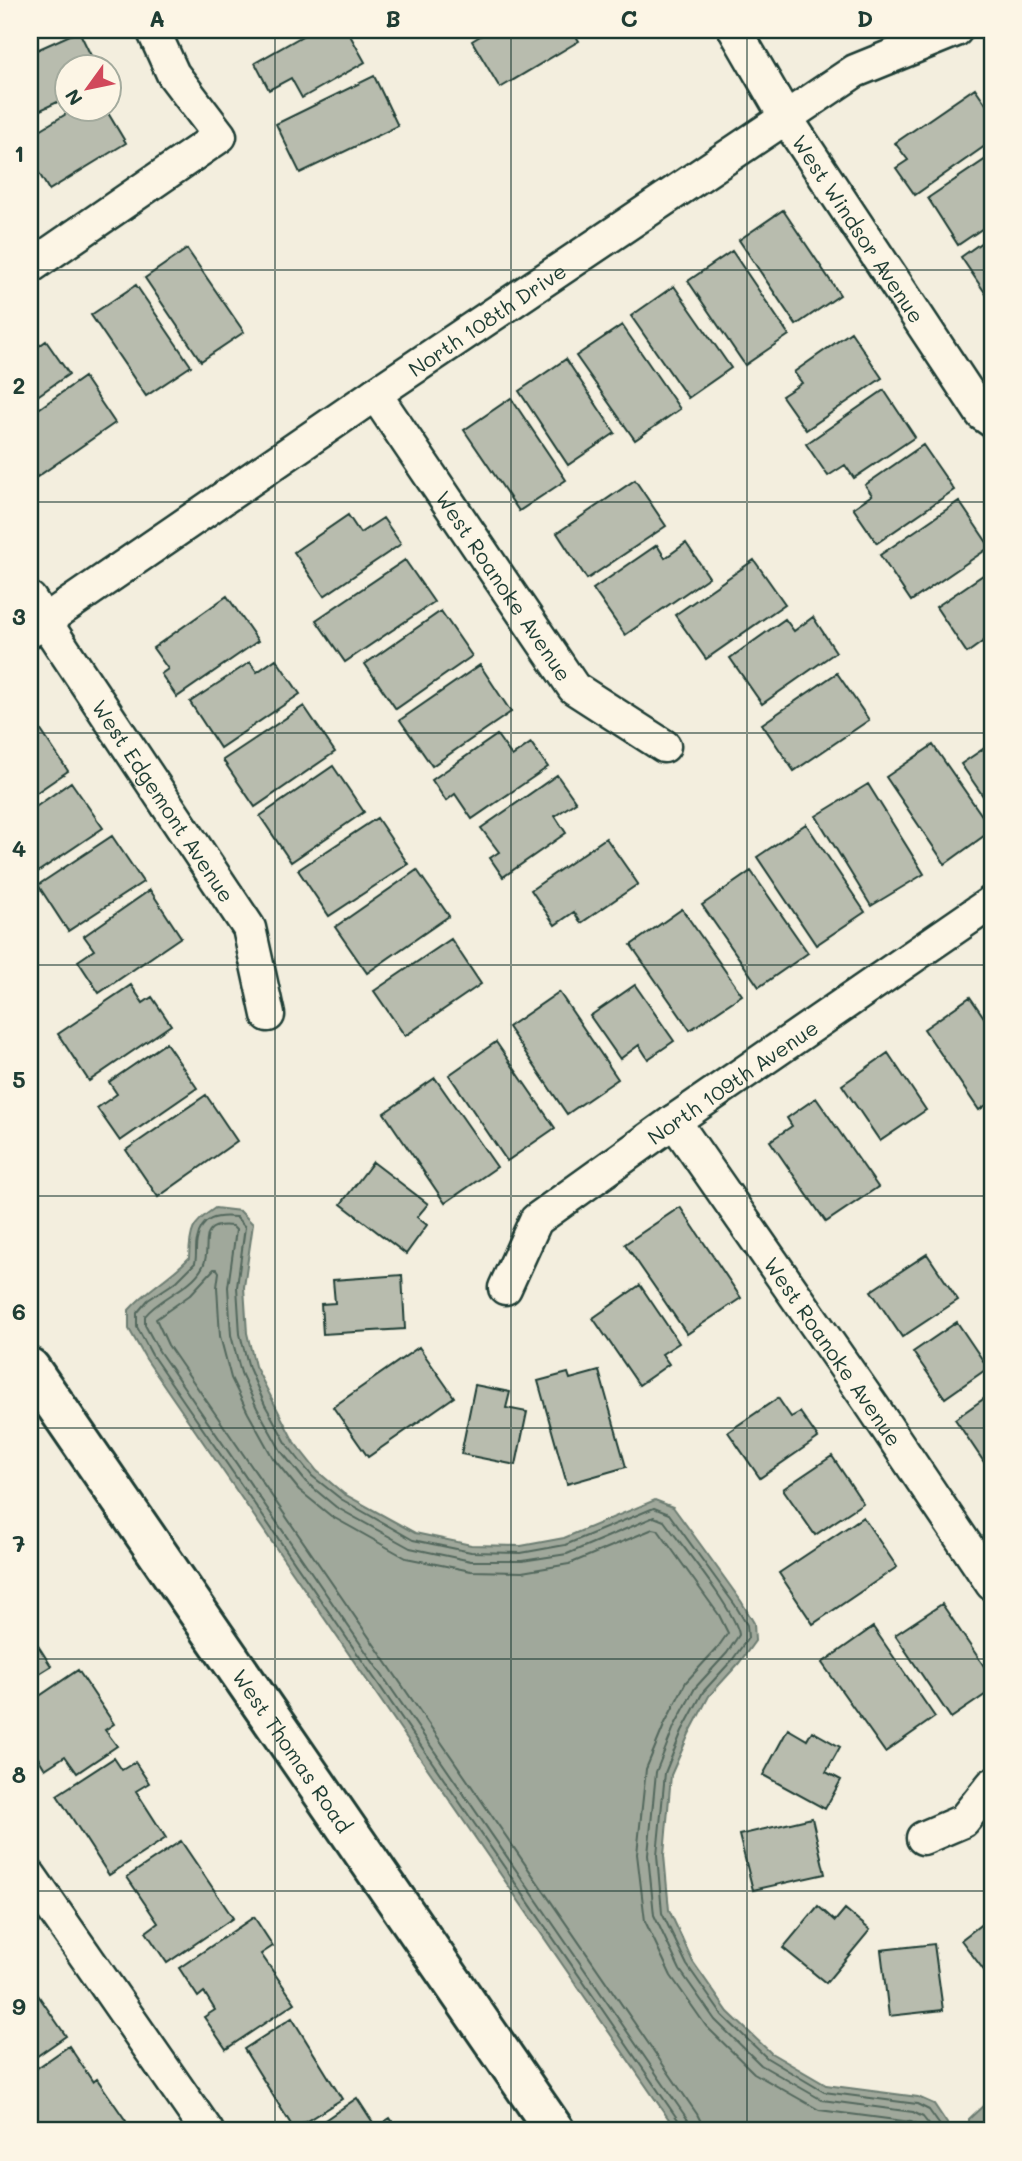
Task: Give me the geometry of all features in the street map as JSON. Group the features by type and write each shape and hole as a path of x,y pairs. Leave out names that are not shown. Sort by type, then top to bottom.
{"main road":[{"name":"West Thomas Road","path":"30,1368 555,2131"}],"street":[{"path":"30,267 220,136 173,74 153,30"},
{"name":"West Windsor Avenue","path":"735,30 786,118 982,414 992,421"},
{"name":"North 108th Drive","path":"35,617 375,394 855,71 956,30"},
{"name":"West Roanoke Avenue","path":"375,394 573,688 664,746"},
{"name":"West Edgemont Avenue","path":"35,617 250,928 268,1015"},
{"name":"North 109th Avenue","path":"505,1289 536,1220 674,1121 992,902"},
{"name":"West Roanoke Avenue","path":"674,1121 873,1407 992,1584"},
{"path":"923,1838 962,1821 992,1785"},
{"path":"30,1876 207,2131"}],"water":[{"path":"215,1208 240,1211 253,1224 244,1287 247,1333 255,1366 294,1442 317,1471 344,1494 415,1533 471,1545 521,1546 564,1538 655,1500 673,1507 741,1601 754,1623 755,1641 709,1696 671,1775 664,1855 669,1910 693,1962 728,2012 771,2053 826,2085 918,2097 934,2104 952,2131 677,2131 146,1359 129,1329 129,1310 189,1258 193,1229"},
{"path":"992,2100 992,2131 969,2131 969,2119"}],"building":[{"path":"313,30 347,30 365,62 302,98 291,78 269,90 255,63"},
{"path":"490,30 572,30 579,41 500,88 472,41"},
{"path":"79,31 89,52 52,52 52,105 30,115 30,53"},
{"path":"374,76 398,126 300,173 276,124"},
{"path":"975,88 992,113 992,141 915,195 896,168 908,160 895,143"},
{"path":"53,122 113,122 126,143 49,190 30,158 30,136"},
{"path":"992,155 992,222 958,245 928,198"},
{"path":"783,210 840,295 796,325 739,240"},
{"path":"992,235 992,303 961,257"},
{"path":"187,249 244,332 201,361 145,278"},
{"path":"732,251 789,335 745,365 688,281"},
{"path":"136,285 191,366 146,396 91,315"},
{"path":"674,286 731,368 688,398 631,316"},
{"path":"622,325 680,409 635,440 576,356"},
{"path":"851,332 882,378 806,430 782,396 802,383 794,372"},
{"path":"46,341 69,374 30,401 30,348 32,351"},
{"path":"566,359 615,433 568,465 519,391"},
{"path":"84,377 115,423 37,477 30,467 30,415"},
{"path":"884,390 915,437 854,478 845,465 828,476 806,444"},
{"path":"511,398 566,480 519,511 464,430"},
{"path":"923,445 954,490 877,543 853,508 872,495 865,485"},
{"path":"635,480 666,526 587,579 557,533"},
{"path":"959,501 990,547 911,601 880,555"},
{"path":"348,515 360,533 383,518 401,544 324,596 294,552"},
{"path":"686,543 709,577 625,635 593,589 657,545 665,558"},
{"path":"405,560 434,602 345,662 316,620"},
{"path":"754,560 785,604 706,659 675,615"},
{"path":"992,569 992,635 967,653 936,607"},
{"path":"227,596 258,641 177,697 161,674 168,669 153,648"},
{"path":"441,611 472,656 396,709 365,664"},
{"path":"813,617 836,652 762,704 730,658 785,619 794,631"},
{"path":"276,659 300,694 220,748 190,702 250,662 257,672"},
{"path":"480,665 511,712 432,766 400,720"},
{"path":"837,673 869,720 794,771 762,724"},
{"path":"304,706 335,752 255,807 223,760"},
{"path":"38,726 68,771 30,797 30,731"},
{"path":"497,735 512,756 531,743 548,767 472,819 455,794 446,801 432,780"},
{"path":"992,743 992,809 961,764"},
{"path":"933,745 992,830 945,864 886,777"},
{"path":"333,766 364,812 291,862 260,816"},
{"path":"557,775 576,802 555,816 566,833 503,877 490,858 499,852 481,828"},
{"path":"71,782 103,828 30,877 30,811"},
{"path":"868,784 924,874 871,906 816,816"},
{"path":"377,818 408,864 329,916 298,870"},
{"path":"806,824 865,912 816,945 757,857"},
{"path":"112,836 143,882 68,931 38,885"},
{"path":"606,838 638,884 581,923 574,912 555,925 531,890"},
{"path":"417,870 449,916 367,973 335,927"},
{"path":"751,871 808,953 759,987 702,905"},
{"path":"150,890 181,937 99,993 78,961 94,950 84,936"},
{"path":"682,909 742,995 690,1030 631,945"},
{"path":"451,939 481,984 405,1036 374,991"},
{"path":"131,985 143,1003 152,997 171,1025 89,1081 58,1034"},
{"path":"635,985 674,1041 648,1059 639,1045 620,1059 590,1016"},
{"path":"559,992 618,1079 567,1114 508,1027"},
{"path":"970,997 992,1029 992,1101 979,1110 924,1029"},
{"path":"496,1042 555,1128 507,1161 449,1075"},
{"path":"166,1043 197,1088 120,1141 97,1108 117,1094 109,1082"},
{"path":"888,1053 926,1110 880,1141 842,1085"},
{"path":"435,1078 497,1167 445,1203 384,1113"},
{"path":"206,1095 237,1141 158,1197 126,1150"},
{"path":"816,1098 878,1187 826,1222 770,1141 792,1126 787,1118"},
{"path":"373,1162 428,1204 417,1217 427,1225 406,1254 341,1204"},
{"path":"680,1207 741,1298 687,1334 625,1244"},
{"path":"927,1254 958,1300 902,1337 871,1291"},
{"path":"402,1275 405,1329 323,1334 321,1304 335,1303 333,1280"},
{"path":"640,1285 679,1343 662,1354 669,1364 639,1385 593,1318"},
{"path":"957,1322 988,1368 945,1398 913,1352"},
{"path":"419,1347 454,1397 368,1457 333,1407"},
{"path":"599,1371 626,1467 567,1484 538,1381 568,1373 570,1379"},
{"path":"475,1385 510,1392 506,1408 527,1412 516,1465 461,1454"},
{"path":"992,1393 992,1461 986,1465 955,1419"},
{"path":"778,1398 791,1417 800,1412 818,1438 760,1478 728,1432"},
{"path":"832,1456 863,1503 815,1535 783,1489"},
{"path":"863,1517 897,1567 813,1624 779,1573"},
{"path":"942,1604 992,1678 992,1690 951,1718 895,1635"},
{"path":"873,1627 935,1717 885,1752 822,1663"},
{"path":"30,1633 51,1666 30,1679"},
{"path":"78,1670 114,1724 105,1730 117,1746 77,1773 65,1756 45,1769 33,1750 30,1752 30,1697 32,1701"},
{"path":"788,1729 807,1740 812,1731 840,1747 826,1772 841,1780 825,1809 763,1775"},
{"path":"114,1758 122,1770 135,1762 149,1783 136,1791 166,1838 109,1875 57,1795"},
{"path":"812,1818 825,1874 753,1890 739,1835"},
{"path":"181,1841 233,1918 167,1963 146,1932 158,1923 127,1877"},
{"path":"818,1906 835,1921 845,1909 870,1930 826,1983 783,1948"},
{"path":"992,1916 992,1981 961,1940"},
{"path":"254,1917 273,1946 261,1954 295,2003 226,2049 204,2017 215,2010 204,1992 198,1997 179,1968"},
{"path":"934,1944 943,2010 889,2016 881,1950"},
{"path":"38,1995 66,2036 30,2061 30,2000"},
{"path":"292,2018 342,2099 294,2129 244,2049"},
{"path":"69,2046 93,2082 97,2079 126,2121 111,2131 30,2131 30,2073"},
{"path":"357,2098 376,2127 390,2118 399,2131 309,2131"}]}
